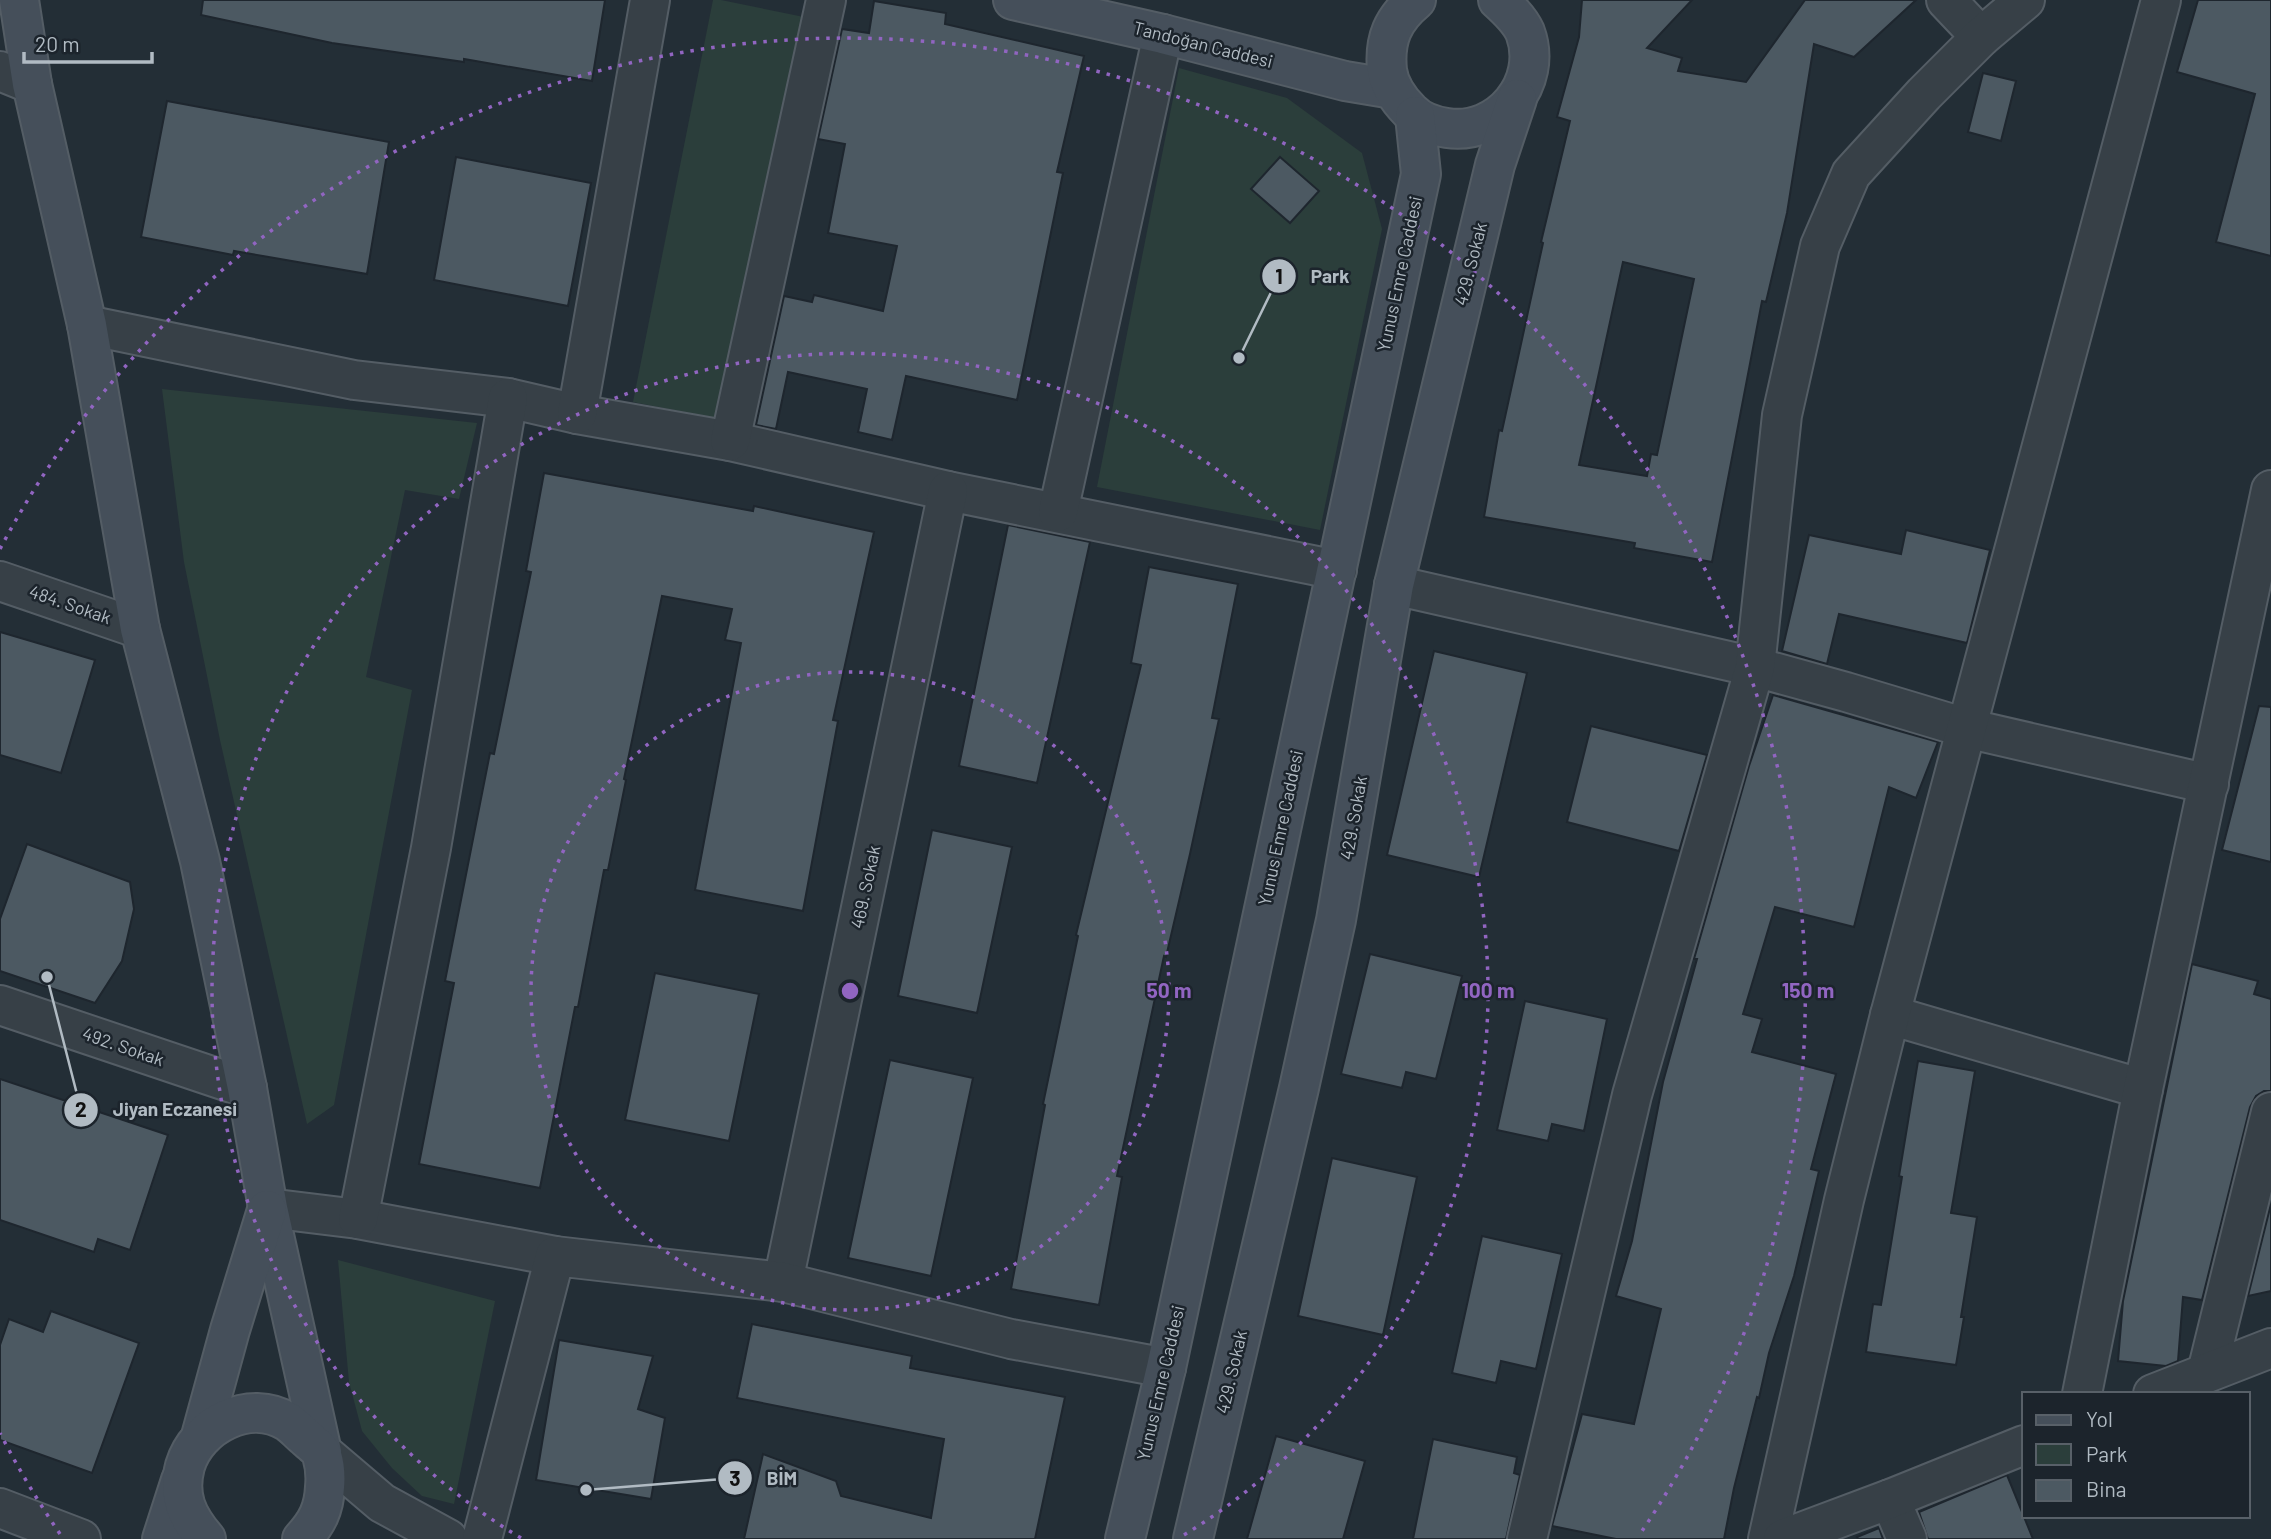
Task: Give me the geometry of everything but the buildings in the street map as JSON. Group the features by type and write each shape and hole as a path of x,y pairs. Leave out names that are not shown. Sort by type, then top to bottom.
{"main road":[{"path":"19,0 16,78 88,325 140,629 200,861 247,1088 268,1208 322,1452 326,1478 324,1502 315,1525 302,1539"},
{"name":"Tandoğan Caddesi","path":"1013,0 1345,80 1404,102 1435,127 1458,130 1481,126 1501,116 1517,99"},
{"name":"Yunus Emre Caddesi","path":"1125,1539 1166,1368 1421,174 1404,102 1388,78 1385,54 1391,31 1404,10 1416,0"},
{"path":"1497,0 1511,11 1531,16"},
{"name":"429. Sokak","path":"1193,1539 1336,920 1394,585 1495,164 1527,77 1531,16"},
{"path":"162,1539 188,1455 201,1436 268,1208"},
{"path":"201,1436 220,1422 242,1415 265,1414 288,1422 322,1452"},
{"path":"182,1478 184,1501 192,1523 206,1539"}],"street":[{"path":"577,414 650,0"},
{"path":"730,441 826,0"},
{"path":"1946,0 1981,37"},
{"path":"1527,1539 1632,1095 1755,667 1782,415 1820,246 1851,174 1924,94 1981,37 2025,0"},
{"path":"1768,1539 1844,1200 1889,1015 2161,0"},
{"path":"1058,512 1163,34"},
{"path":"88,325 354,380 508,398 577,414 730,441 948,491 1337,570"},
{"path":"358,1219 431,848 508,398"},
{"path":"2081,1392 2271,490"},
{"name":"469. Sokak","path":"783,1282 948,491"},
{"name":"484. Sokak","path":"0,581 140,629"},
{"path":"1394,585 1755,667 1966,728 2209,784"},
{"name":"492. Sokak","path":"0,1005 247,1088"},
{"path":"1889,1015 2143,1089"},
{"path":"2207,1372 2271,1112"},
{"path":"268,1208 358,1219 555,1256 783,1282 1011,1339 1166,1368"},
{"path":"482,1539 555,1256"},
{"path":"2158,1392 2271,1348"},
{"path":"1783,1539 2022,1446"},
{"path":"322,1452 382,1503 448,1539"},
{"path":"1891,1499 1907,1539"},
{"path":"0,1508 81,1539"}],"green space":[{"path":"713,0 809,18 729,421 633,402"},
{"path":"1179,68 1287,98 1362,153 1382,229 1320,530 1097,487"},
{"path":"162,389 477,423 459,499 405,490 366,677 412,690 334,1105 307,1124 220,740 184,562"},
{"path":"338,1260 495,1301 454,1504 422,1496 392,1468 362,1431 349,1382"}],"place":[{"name":"Park","path":"1239,358"},
{"name":"Jiyan Eczanesi","path":"47,977"},
{"name":"BİM","path":"586,1490"}]}
